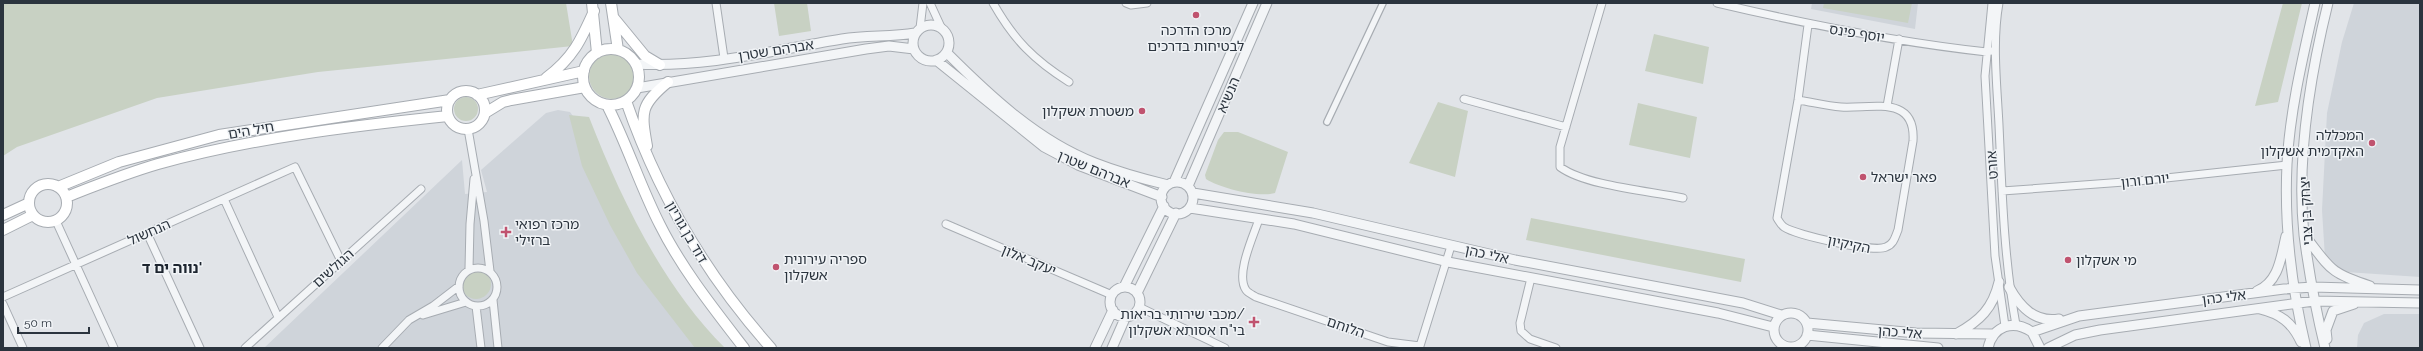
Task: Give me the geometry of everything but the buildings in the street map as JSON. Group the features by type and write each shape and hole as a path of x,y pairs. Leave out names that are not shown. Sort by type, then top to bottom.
{"main road":[{"path":"611,3 618,50"},
{"path":"593,7 597,53"},
{"path":"544,80 557,70 578,47 593,7"},
{"path":"613,17 645,56 660,65"},
{"path":"605,50 618,50 630,56 636,64 640,76 637,88 626,102 607,105 593,99 585,87 584,71 590,59 597,53 605,50"},
{"path":"584,71 477,95 466,91 460,92 450,100 447,111 448,116 454,125 468,129 479,124 485,113 511,100 585,87"},
{"path":"649,158 643,123 643,111 653,95 668,82"},
{"path":"477,95 483,103 485,113"},
{"name":"חיל הים","path":"58,187 119,162 219,135 450,100"},
{"name":"דוד בן גוריון","path":"626,102 636,133 692,245 736,309 771,348"},
{"name":"דוד בן גוריון","path":"607,105 620,131 660,226 709,303 744,348"},
{"name":"חיל הים","path":"66,197 143,168 222,148 297,136 448,116"},
{"path":"52,185 58,187 66,197 67,208 64,214 56,221 43,222 33,214 29,203 30,196 39,186 52,185"},
{"path":"3,215 29,203"},
{"path":"3,230 33,214"}],"street":[{"path":"716,3 724,58"},
{"path":"918,30 931,24 941,27 946,31 950,42 947,53 936,60 925,60 914,49 913,44 918,30 923,3"},
{"path":"930,3 941,27"},
{"path":"993,3 1006,26 1025,50 1043,65 1069,82"},
{"path":"1126,3 1131,5 1146,4"},
{"name":"הנשיא","path":"1171,184 1253,3"},
{"name":"הנשיא","path":"1190,190 1267,3"},
{"path":"1327,122 1383,3"},
{"name":"יוסף פינס","path":"1717,3 1808,25 1986,52"},
{"name":"אורט","path":"1992,3 1986,52 1985,76 1995,256 2005,326"},
{"name":"אורט","path":"1999,3 1997,45 2002,191 2009,288 2016,325"},
{"name":"יצחק בן צבי","path":"2305,348 2296,302 2288,231 2287,165 2295,99 2315,3"},
{"name":"יצחק בן צבי","path":"2326,348 2314,301 2304,234 2303,203 2306,128 2312,69 2328,3"},
{"path":"1601,5 1566,127 1559,156 1560,167 1571,175 1683,198"},
{"name":"הקיקיון","path":"1798,100 1840,107 1887,106 1902,111 1910,118 1914,130 1913,141 1898,230 1894,241 1887,247 1869,249 1797,234 1783,227 1777,218 1798,100 1808,25"},
{"name":"אברהם שטרן","path":"636,64 660,65 724,58 844,39 918,30"},
{"path":"1887,106 1899,40"},
{"path":"1986,52 1997,45"},
{"name":"אברהם שטרן","path":"637,88 866,48 888,46 914,49"},
{"name":"אברהם שטרן","path":"947,53 1012,113 1057,144 1095,163 1171,184"},
{"name":"אברהם שטרן","path":"936,60 1026,135 1056,154 1092,171 1147,190 1163,202"},
{"path":"1464,99 1566,127"},
{"path":"468,129 474,171 484,221 490,271 497,282 498,288 493,300 498,348"},
{"name":"יורם ורון","path":"2002,191 2138,181 2287,165"},
{"name":"הנחשול","path":"3,297 295,167 341,261"},
{"path":"470,269 470,224 474,171"},
{"path":"1124,286 1135,290 1140,302 1135,313 1126,316 1117,314 1113,310 1110,305 1112,295 1119,288 1124,286 1171,184 1190,190 1193,198 1190,208 1184,212 1176,213 1163,202"},
{"name":"הגולשים","path":"245,348 421,189"},
{"name":"אלי כהן","path":"1190,190 1313,213 1451,246 1736,302 1781,315"},
{"path":"224,199 278,318"},
{"name":"אלי כהן","path":"1190,208 1294,224 1448,262 1737,317 1773,327"},
{"path":"1137,293 1176,213"},
{"name":"הלוחם","path":"1259,219 1243,270 1243,281 1246,290 1256,297 1388,342 1420,346 1448,262 1451,246"},
{"path":"56,221 114,348"},
{"name":"יעקב אלון","path":"946,224 1112,295"},
{"path":"2248,294 2271,282 2277,272 2288,231"},
{"path":"147,233 200,348"},
{"path":"2304,234 2333,271 2341,276 2381,289"},
{"path":"490,271 480,268 470,269 462,276 459,286 462,297 466,302 476,306 482,306 493,300"},
{"path":"1531,278 1520,323 1521,331 1530,339 1556,348"},
{"path":"1954,334 1982,317 1996,295 1999,282"},
{"path":"382,348 409,320 433,306 459,286"},
{"name":"אלי כהן","path":"2032,332 2079,316 2295,288 2313,287 2420,290"},
{"path":"2009,288 2018,303 2027,312 2053,320 2079,316"},
{"path":"409,320 466,302"},
{"name":"אלי כהן","path":"2048,348 2061,340 2088,332 2296,302 2420,303"},
{"path":"2326,348 2326,330 2333,311 2348,305 2372,302"},
{"path":"3,304 23,348"},
{"path":"476,306 480,345"},
{"path":"1139,307 1225,348"},
{"path":"2255,308 2275,313 2285,319 2297,333 2305,348"},
{"path":"1095,348 1113,310"},
{"path":"1796,313 1807,323 1807,335 1802,343 1792,347 1781,346 1775,337 1773,327 1781,315 1796,313"},
{"path":"1112,348 1126,316"},
{"name":"אלי כהן","path":"1807,323 1954,334 1993,334"},
{"path":"1988,348 1993,334 2005,326 2016,325 2032,332 2040,348"},
{"name":"אלי כהן","path":"1807,335 1938,348"}],"shaded area":[{"path":"1812,3 1918,3 1915,29 1811,9"},
{"name":"המכללה האקדמית אשקלון","path":"2354,3 2420,3 2420,277 2346,272 2331,268 2325,258 2322,210 2327,113 2342,42"},
{"name":"מרכז רפואי ברזילי","path":"558,110 570,112 578,123 699,348 264,348 462,160 465,194 487,192 481,170 546,113"},
{"path":"2384,314 2420,314 2420,348 2357,348 2358,335 2364,323"}],"green space":[{"path":"3,3 566,3 573,46 318,72 157,98 17,147 3,156"},
{"path":"774,3 807,3 811,31 779,36"},
{"path":"1824,3 1912,3 1908,23 1823,8"},
{"path":"2283,3 2302,3 2278,102 2255,106"},
{"path":"1654,34 1709,47 1703,84 1645,71"},
{"path":"612,53 625,57 631,63 635,76 631,89 625,95 612,99 599,95 593,89 589,76 593,63 599,57"},
{"path":"466,97 474,101 478,109 474,117 466,121 458,117 454,109 458,101"},
{"path":"1438,102 1468,111 1455,177 1409,163"},
{"path":"1638,103 1697,117 1690,158 1629,145"},
{"path":"569,115 589,117 601,148 629,210 645,240 682,297 702,323 725,348 695,348 637,273 610,225 582,166"},
{"path":"1224,132 1238,132 1288,152 1275,193 1259,194 1239,191 1220,186 1206,179 1205,175 1218,140"},
{"path":"1531,218 1745,259 1741,282 1526,240"},
{"path":"476,269 487,273 491,284 487,295 476,299 465,295 461,284 465,273"}],"place":[{"name":"מרכז הדרכה לבטיחות בדרכים","path":"1196,15"},
{"name":"משטרת אשקלון","path":"1142,111"},
{"name":"המכללה האקדמית אשקלון","path":"2372,143"},
{"name":"פאר ישראל","path":"1863,177"},
{"name":"מרכז רפואי ברזילי","path":"506,232"},
{"name":"מי אשקלון","path":"2068,260"},
{"name":"ספריה עירונית אשקלון","path":"776,267"},
{"name":"מכבי שירותי בריאות/ בי\"ח אסותא אשקלון","path":"1254,322"}],"district":[{"name":"נווה ים ד'","path":"172,268"}]}
